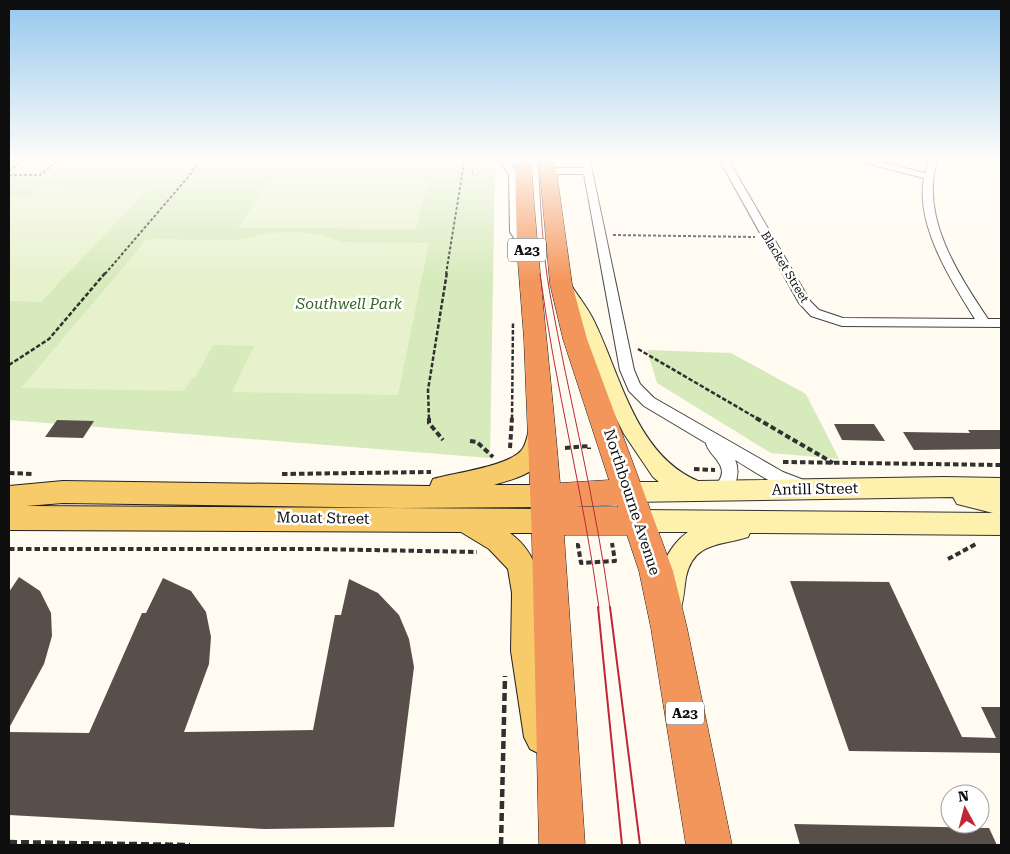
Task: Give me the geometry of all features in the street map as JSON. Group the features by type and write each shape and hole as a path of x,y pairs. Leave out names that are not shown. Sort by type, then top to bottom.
{"highway":[{"name":"A23","path":"518,201 527,248 536,339 562,845"},
{"name":"Northbourne Avenue","path":"551,201 562,284 575,338 656,571 669,628 709,845"},
{"name":"Mouat Street","path":"546,508 633,506"}],"main road":[{"path":"562,284 586,320 615,396 635,434 661,471 676,482 694,480"},
{"path":"399,497 507,471 531,457 540,427"},
{"name":"Antill Street","path":"633,506 694,480 726,481 807,489 1001,488"},
{"path":"944,487 968,498 998,520"},
{"name":"Mouat Street","path":"9,496 80,492 399,497 546,508"},
{"path":"633,506 766,522 998,520"},
{"name":"Mouat Street","path":"9,518 461,520 546,508"},
{"path":"461,520 496,537 511,549 522,567 526,595 528,658 562,845"},
{"path":"669,628 670,591 673,575 679,559 686,548 698,539 766,522"}],"street":[{"path":"594,201 630,379 640,394 649,402 777,477 807,489"},
{"name":"Blacket Street","path":"747,201 805,303 815,313 842,322 1001,323"},
{"path":"928,201 936,232 955,274 984,323"},
{"path":"701,433 726,457 730,464 726,481"}],"path":[{"path":"9,365 49,339 168,201"},
{"path":"443,440 429,424 428,390 458,201"},
{"path":"608,235 767,237"},
{"path":"507,454 512,443 513,318"},
{"path":"631,345 833,464"},
{"path":"470,440 477,442 497,461 487,463"},
{"path":"563,448 589,446"},
{"path":"776,460 793,463 833,464 1001,465"},
{"path":"793,463 795,469"},
{"path":"281,474 438,471"},
{"path":"9,473 38,474"},
{"path":"694,480 726,481"},
{"path":"9,549 306,549 487,553"},
{"path":"501,845 505,670"},
{"path":"9,842 190,845"}],"green space":[{"name":"Southwell Park","path":"9,201 494,201 490,458 9,420"},
{"path":"9,201 137,201 41,302 9,301"},
{"path":"256,201 423,201 416,229 238,228"},
{"path":"298,232 323,235 342,242 429,243 398,395 232,392 254,346 213,345 195,378 192,378 184,391 21,388 147,239 239,240 271,233"},
{"path":"647,350 731,353 806,394 839,459 771,453 657,383"}],"building":[{"path":"57,420 94,421 83,438 45,437"},
{"path":"834,424 874,424 885,441 842,440"},
{"path":"968,430 1001,430 1001,449 914,450 903,432 970,433"},
{"path":"19,577 40,591 51,613 52,636 44,664 9,728 9,592"},
{"path":"163,578 191,591 206,612 211,637 209,664 184,732 313,730 335,615 341,615 349,579 378,593 399,615 409,639 414,667 394,827 265,829 9,815 9,732 89,733 142,613 146,613"},
{"path":"790,581 889,582 962,737 996,738 981,707 1001,707 1001,753 849,751"},
{"path":"794,824 940,827 940,834 990,834 990,830 997,845 800,845"}],"tram line":[{"path":"540,201 547,277 590,490 610,608"},
{"path":"540,274 553,358 586,524 599,608"},
{"path":"598,607 622,845"},
{"path":"610,607 640,845"}]}
